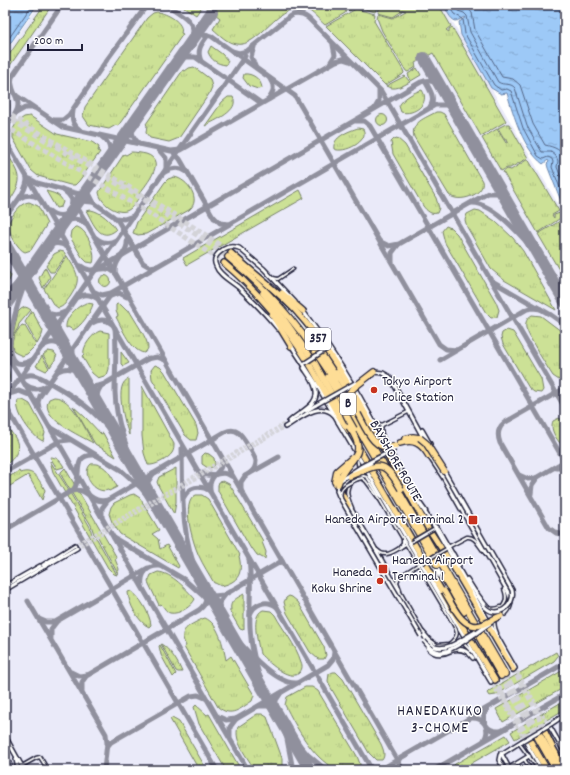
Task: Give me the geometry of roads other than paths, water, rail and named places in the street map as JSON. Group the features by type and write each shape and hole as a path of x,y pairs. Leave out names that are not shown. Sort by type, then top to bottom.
{"highway":[{"name":"357","path":"228,258 243,280 271,309 288,332 349,429 492,681"},
{"name":"357","path":"228,258 282,298 311,329 333,361 424,521 453,566 514,669"},
{"path":"228,258 239,258 303,311"},
{"name":"BAYSHORE ROUTE","path":"228,258 260,284 289,316 322,362 467,610 503,675 316,359 291,324 228,258"},
{"path":"243,280 274,317 291,346"},
{"path":"260,284 269,290 297,320 337,374 363,418 379,440"},
{"path":"263,293 307,351 336,401 349,429"},
{"path":"329,364 375,442 384,447 397,446 408,440 417,442 422,445 429,456"},
{"path":"316,366 349,429 357,441 358,451 356,457 336,482 346,504"},
{"path":"374,372 355,384 345,396 343,407 346,415 391,493 420,535"},
{"path":"397,446 411,437 420,438 426,443 443,473"},
{"path":"351,478 370,467 381,466 390,471 462,596 467,610"},
{"path":"408,534 416,543 461,618 470,625 476,626 482,625 503,615"},
{"path":"544,730 565,769"},
{"path":"544,730 556,770"},
{"path":"544,730 560,770"},
{"path":"524,741 542,769"},
{"path":"524,741 542,769"}],"street":[{"path":"473,653 304,363 258,307 218,270 215,266 215,259 218,253 228,247 237,247 278,283 303,311 328,348 371,418 401,476 447,548 498,635"},
{"path":"272,278 278,279 293,269"},
{"path":"304,363 328,348"},
{"path":"304,363 304,367 316,388 316,397 310,407 284,426 318,409 324,409 331,413 339,423"},
{"path":"374,372 383,373 390,377 503,586 506,594 505,602 504,606 494,617 494,625 514,669"},
{"path":"289,422 316,405 355,384"},
{"path":"371,418 377,424 382,425 406,412 410,412"},
{"path":"382,425 380,428 383,438 414,494 438,528 447,548 453,554 484,606 487,610 494,612 505,609 512,600 512,590 443,473 420,426 410,412"},
{"path":"336,482 397,446 407,444 418,446 429,456 443,473"},
{"path":"397,446 351,478 347,487 347,493 355,514 426,639 435,647 448,647 503,615 510,608 511,602 508,592 503,586"},
{"path":"355,514 346,504 343,490 344,482 357,474 359,469 359,462 356,453"},
{"path":"351,478 366,476 403,537 409,543"},
{"path":"380,500 362,478 341,489 340,494 429,649 436,654 443,654 458,649 468,652 492,681"},
{"path":"373,545 380,553 386,555 434,528"},
{"path":"400,548 403,544 403,537"},
{"path":"401,593 398,582 399,577 467,537 472,537 475,539 486,555"},
{"path":"453,554 453,548 456,543"},
{"path":"5,586 76,547"},
{"path":"420,564 457,632 455,639 449,644"},
{"path":"5,590 42,566"},
{"path":"413,568 419,568 422,570"},
{"path":"474,590 489,608 500,608 505,602"},
{"path":"419,626 434,643 443,645 455,641 461,642 469,647 492,681"},
{"path":"424,641 434,650 440,652 445,651 468,639 482,628"},
{"path":"529,756 507,769 501,753 544,730 560,718 565,718"},
{"path":"544,730 565,753"},
{"path":"7,740 24,770"},
{"path":"524,741 529,756 542,769"},
{"path":"14,752 18,770"},
{"path":"22,766 40,757 48,770"},
{"path":"524,759 531,770"}],"water":[{"path":"5,5 37,5 5,51"},
{"path":"444,5 565,5 565,211 548,168 548,160 543,164 530,150 520,132 507,93 501,94 491,88 461,35 459,22 466,18 465,17 457,21 452,19"}],"tunnel":[{"path":"5,112 162,207 231,253"},
{"path":"5,116 146,201 228,257"},
{"path":"5,126 155,217 224,263"},
{"path":"75,545 284,424"},
{"path":"77,548 285,427"},
{"path":"515,668 550,727"},
{"path":"513,669 535,708 544,730"},
{"path":"505,674 539,733"},
{"path":"501,676 536,735"},
{"path":"495,680 527,740"},
{"path":"491,682 525,741"},
{"path":"499,689 529,739"}],"railway":[{"path":"5,743 14,770"}],"place":[{"name":"Tokyo Airport Police Station","path":"374,390"},
{"name":"Haneda Airport Terminal 2","path":"473,520"},
{"name":"Haneda Airport Terminal 1","path":"383,569"},
{"name":"Haneda Koku Shrine","path":"380,581"}],"district":[{"name":"HANEDAKUKO 3-CHOME","path":"440,720"}]}
